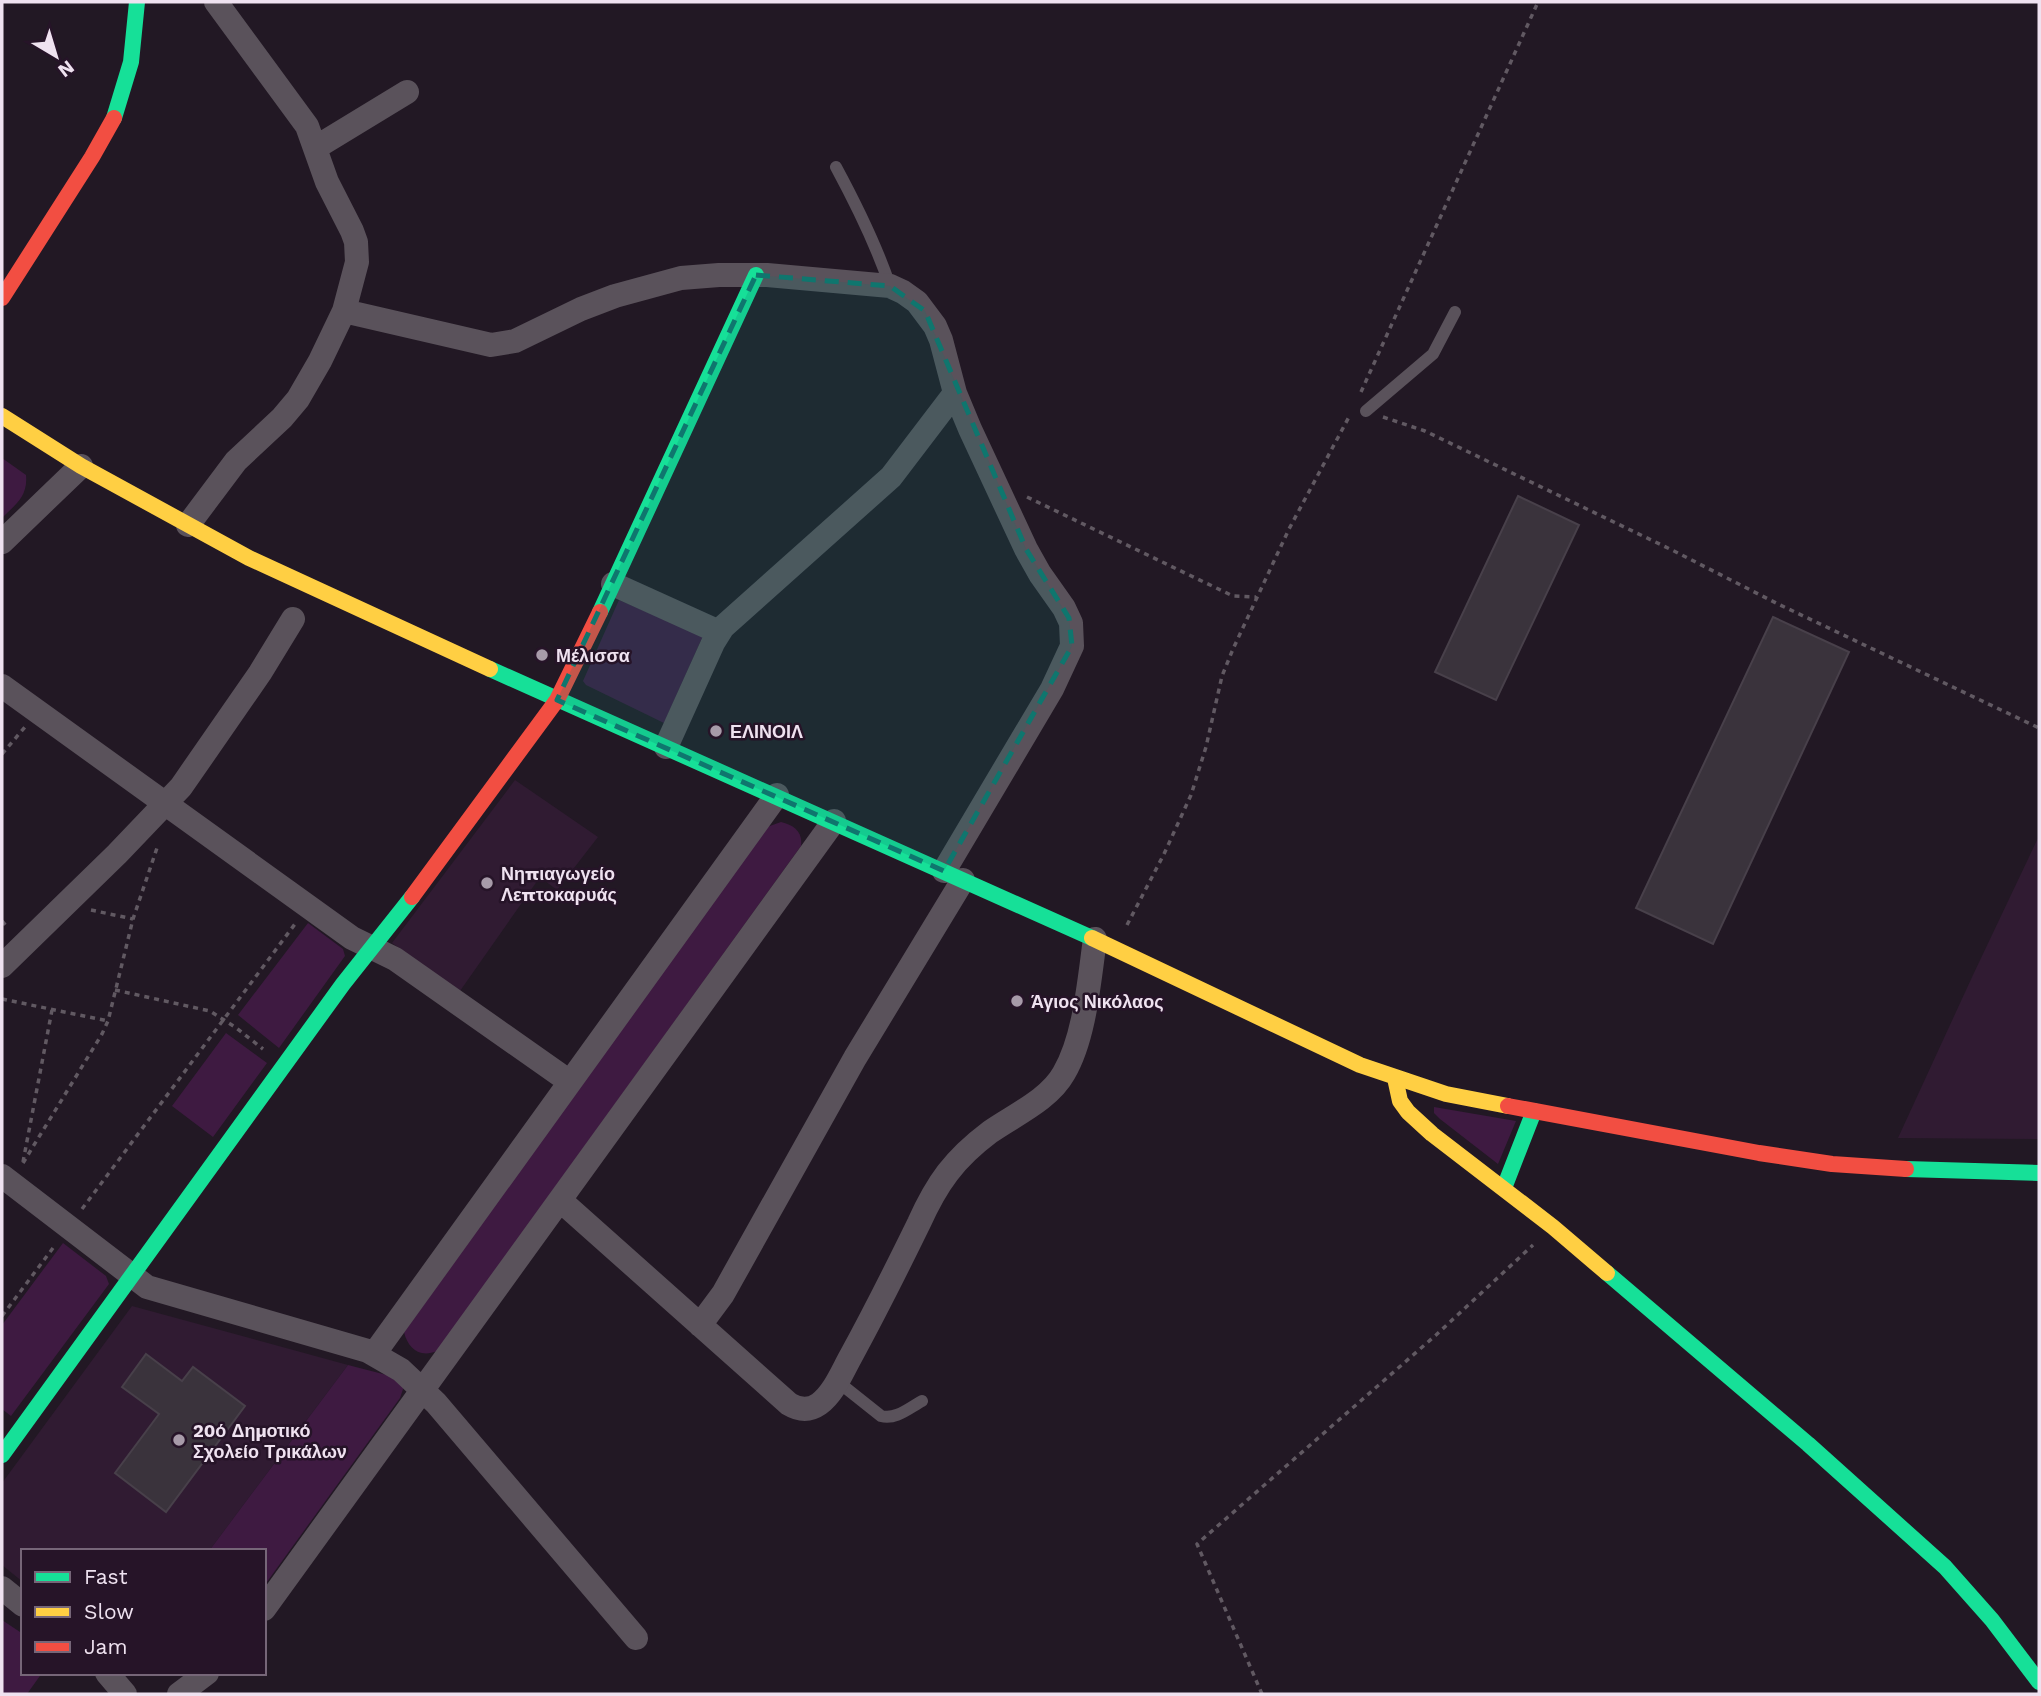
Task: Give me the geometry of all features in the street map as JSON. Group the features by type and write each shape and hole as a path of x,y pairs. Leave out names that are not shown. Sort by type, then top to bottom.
{"street":[{"path":"2,298 115,116 131,62 138,2"},
{"path":"188,525 236,461 298,399 344,311 355,275 356,242 327,182 307,126 216,2"},
{"path":"315,148 407,92"},
{"path":"2,282 48,225"},
{"path":"344,311 476,343 501,344 515,341 581,309 644,287 681,278 755,275 890,286 917,302 935,326 955,393 1026,550 1069,618 1072,646 1052,689 855,1058 723,1294 700,1325"},
{"path":"2,1455 283,1066 557,700 755,275"},
{"path":"666,747 719,632 745,605 891,477 955,393"},
{"path":"2,396 13,412 50,445"},
{"path":"2,416 81,466 188,525 309,586 557,700 954,875 1289,1032 1395,1078 1446,1094 1606,1126 1832,1164 1896,1170 2039,1173"},
{"path":"2,542 81,466"},
{"path":"613,583 719,632"},
{"path":"2,966 166,804 205,752 293,619"},
{"path":"2,686 352,938 410,970 570,1082"},
{"path":"374,1354 777,795"},
{"path":"266,1606 834,821"},
{"path":"561,1201 796,1408 807,1409 820,1404 837,1381 882,1300 941,1179 969,1149 1047,1093 1065,1072 1105,944"},
{"path":"1395,1078 1400,1101 1432,1134 1553,1227 1808,1444 1936,1558 1992,1620 2039,1682"},
{"path":"1504,1188 1534,1111"},
{"path":"2,1176 131,1277 153,1289 374,1354 401,1370 422,1388 636,1638"},
{"path":"2,1588 21,1603"},
{"path":"109,1675 125,1694"},
{"path":"179,1694 204,1675"}],"lane":[{"path":"836,167 869,229 890,286"},
{"path":"1361,409 1433,354 1455,312"},
{"path":"837,1381 887,1418 893,1418 922,1401"}],"path":[{"path":"1105,944 1164,854 1191,795 1206,747 1222,676 1289,529 1361,409 1538,2"},
{"path":"1361,409 1425,431 2039,728"},
{"path":"997,483 1233,596 1257,597"},
{"path":"2,754 38,712"},
{"path":"52,1010 22,1164 95,1048 108,1021 133,919 158,845 166,804"},
{"path":"65,904 133,919"},
{"path":"2,1316 309,906"},
{"path":"115,990 200,1008 224,1019 283,1066"},
{"path":"2,999 108,1021"},
{"path":"1262,1694 1197,1544 1436,1335 1553,1227"}],"highlighted area":[{"path":"756,275 890,286 925,311 1026,549 1069,618 1072,646 944,871 557,700"}],"shaded area":[{"path":"2,458 26,475 26,482 20,499 2,518"},
{"path":"619,600 703,636 664,723 586,685 583,681"},
{"name":"Νηπιαγωγείο Λεπτοκαρυάς","path":"515,780 598,837 557,890 540,877 460,991 392,943"},
{"path":"781,822 797,830 801,837 801,846 437,1351 420,1353 408,1343 404,1332 767,827"},
{"path":"2039,836 2039,1139 1898,1138 1973,975"},
{"path":"308,923 343,949 345,956 279,1048 238,1015"},
{"path":"226,1033 267,1063 213,1137 172,1106"},
{"path":"1434,1107 1516,1121 1498,1164 1440,1119 1434,1113"},
{"path":"63,1243 106,1276 109,1284 11,1416 2,1409 2,1325"},
{"path":"132,1306 348,1365 210,1549 21,1549 21,1580 2,1565 2,1483"},
{"path":"348,1365 406,1380 400,1398 266,1583 266,1549 210,1549"},
{"path":"2,1620 21,1633 21,1675 41,1675 27,1694 2,1694"}],"building":[{"path":"1518,496 1579,525 1496,700 1435,672"},
{"path":"1773,617 1849,652 1713,944 1636,908"},
{"name":"20ό Δημοτικό Σχολείο Τρικάλων","path":"146,1354 182,1381 193,1367 245,1406 166,1512 115,1473 159,1414 122,1387"}],"traffic: fast":[{"path":"114,118 131,62 137,2"},
{"path":"600,612 756,275"},
{"path":"490,669 1092,938"},
{"path":"2,1455 343,984 412,897"},
{"path":"1504,1188 1534,1111"},
{"path":"1906,1169 2039,1173"},
{"path":"1607,1273 1808,1444 1945,1567 1992,1620 2039,1682"}],"traffic: slow":[{"path":"2,416 81,466 249,558 490,669"},
{"path":"1092,938 1360,1065 1446,1094 1508,1106"},
{"path":"1395,1078 1400,1101 1408,1112 1607,1273"}],"traffic: jam":[{"path":"2,298 114,118"},
{"path":"412,897 557,700 600,612"},
{"path":"1508,1106 1759,1153 1832,1164 1906,1169"}],"place":[{"name":"Μέλισσα","path":"542,655"},
{"name":"ΕΛΙΝΟΙΛ","path":"716,731"},
{"name":"Νηπιαγωγείο Λεπτοκαρυάς","path":"487,883"},
{"name":"Άγιος Νικόλαος","path":"1017,1001"},
{"name":"20ό Δημοτικό Σχολείο Τρικάλων","path":"179,1440"}]}
